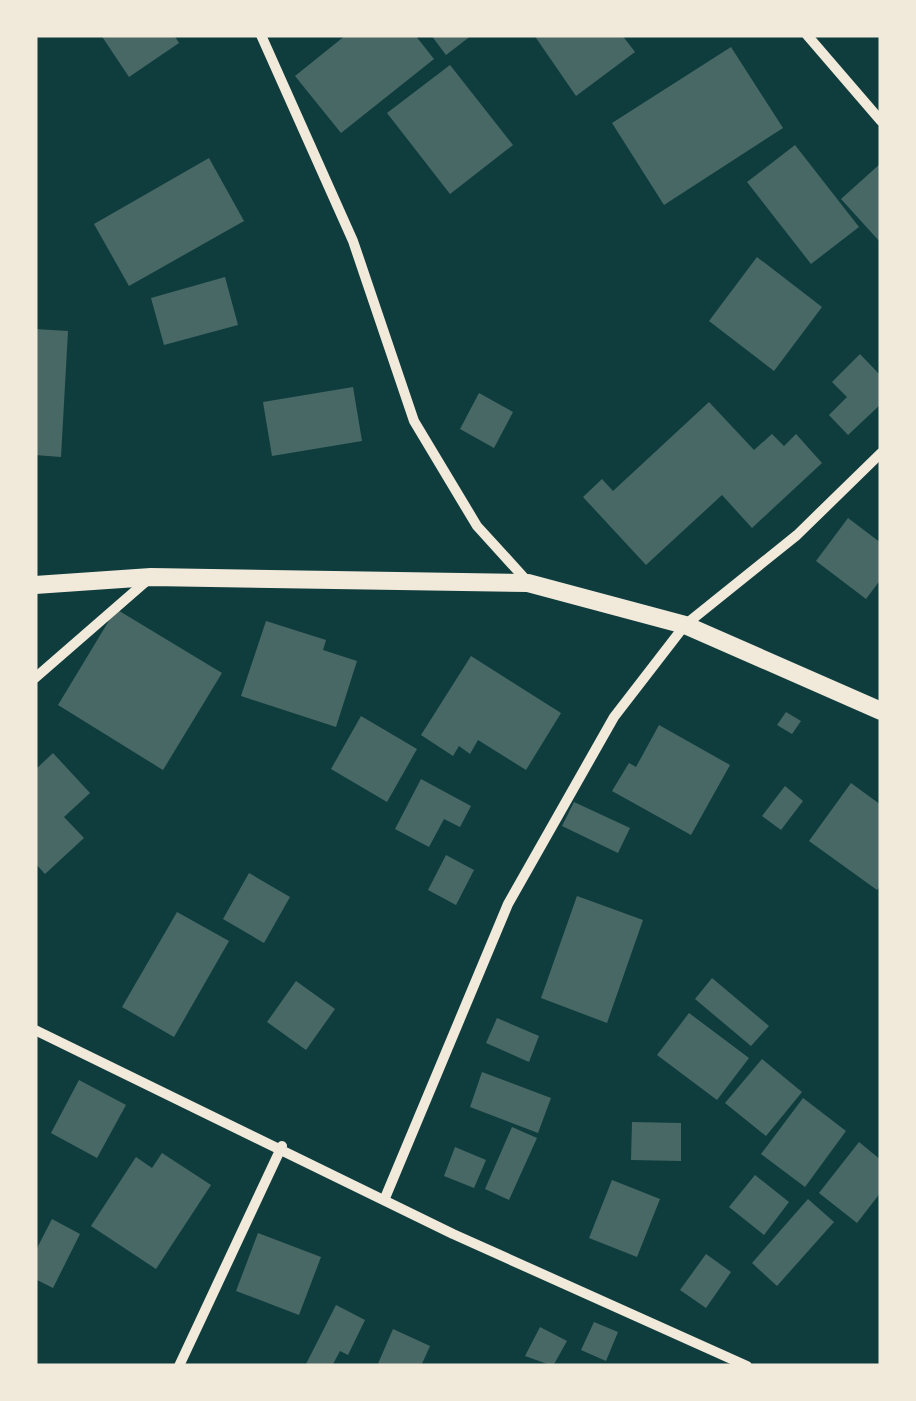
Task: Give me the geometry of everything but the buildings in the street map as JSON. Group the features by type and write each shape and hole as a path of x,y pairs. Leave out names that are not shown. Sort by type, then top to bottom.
{"street":[{"path":"262,35 352,242 414,421 477,526 528,583"},
{"path":"807,35 881,121"},
{"path":"385,1198 508,904 614,717 685,625 797,536 881,454"},
{"path":"35,678 151,578"},
{"path":"35,585 151,578 528,583 685,625 881,712"},
{"path":"35,1030 747,1366"},
{"path":"178,1366 282,1146"}]}
